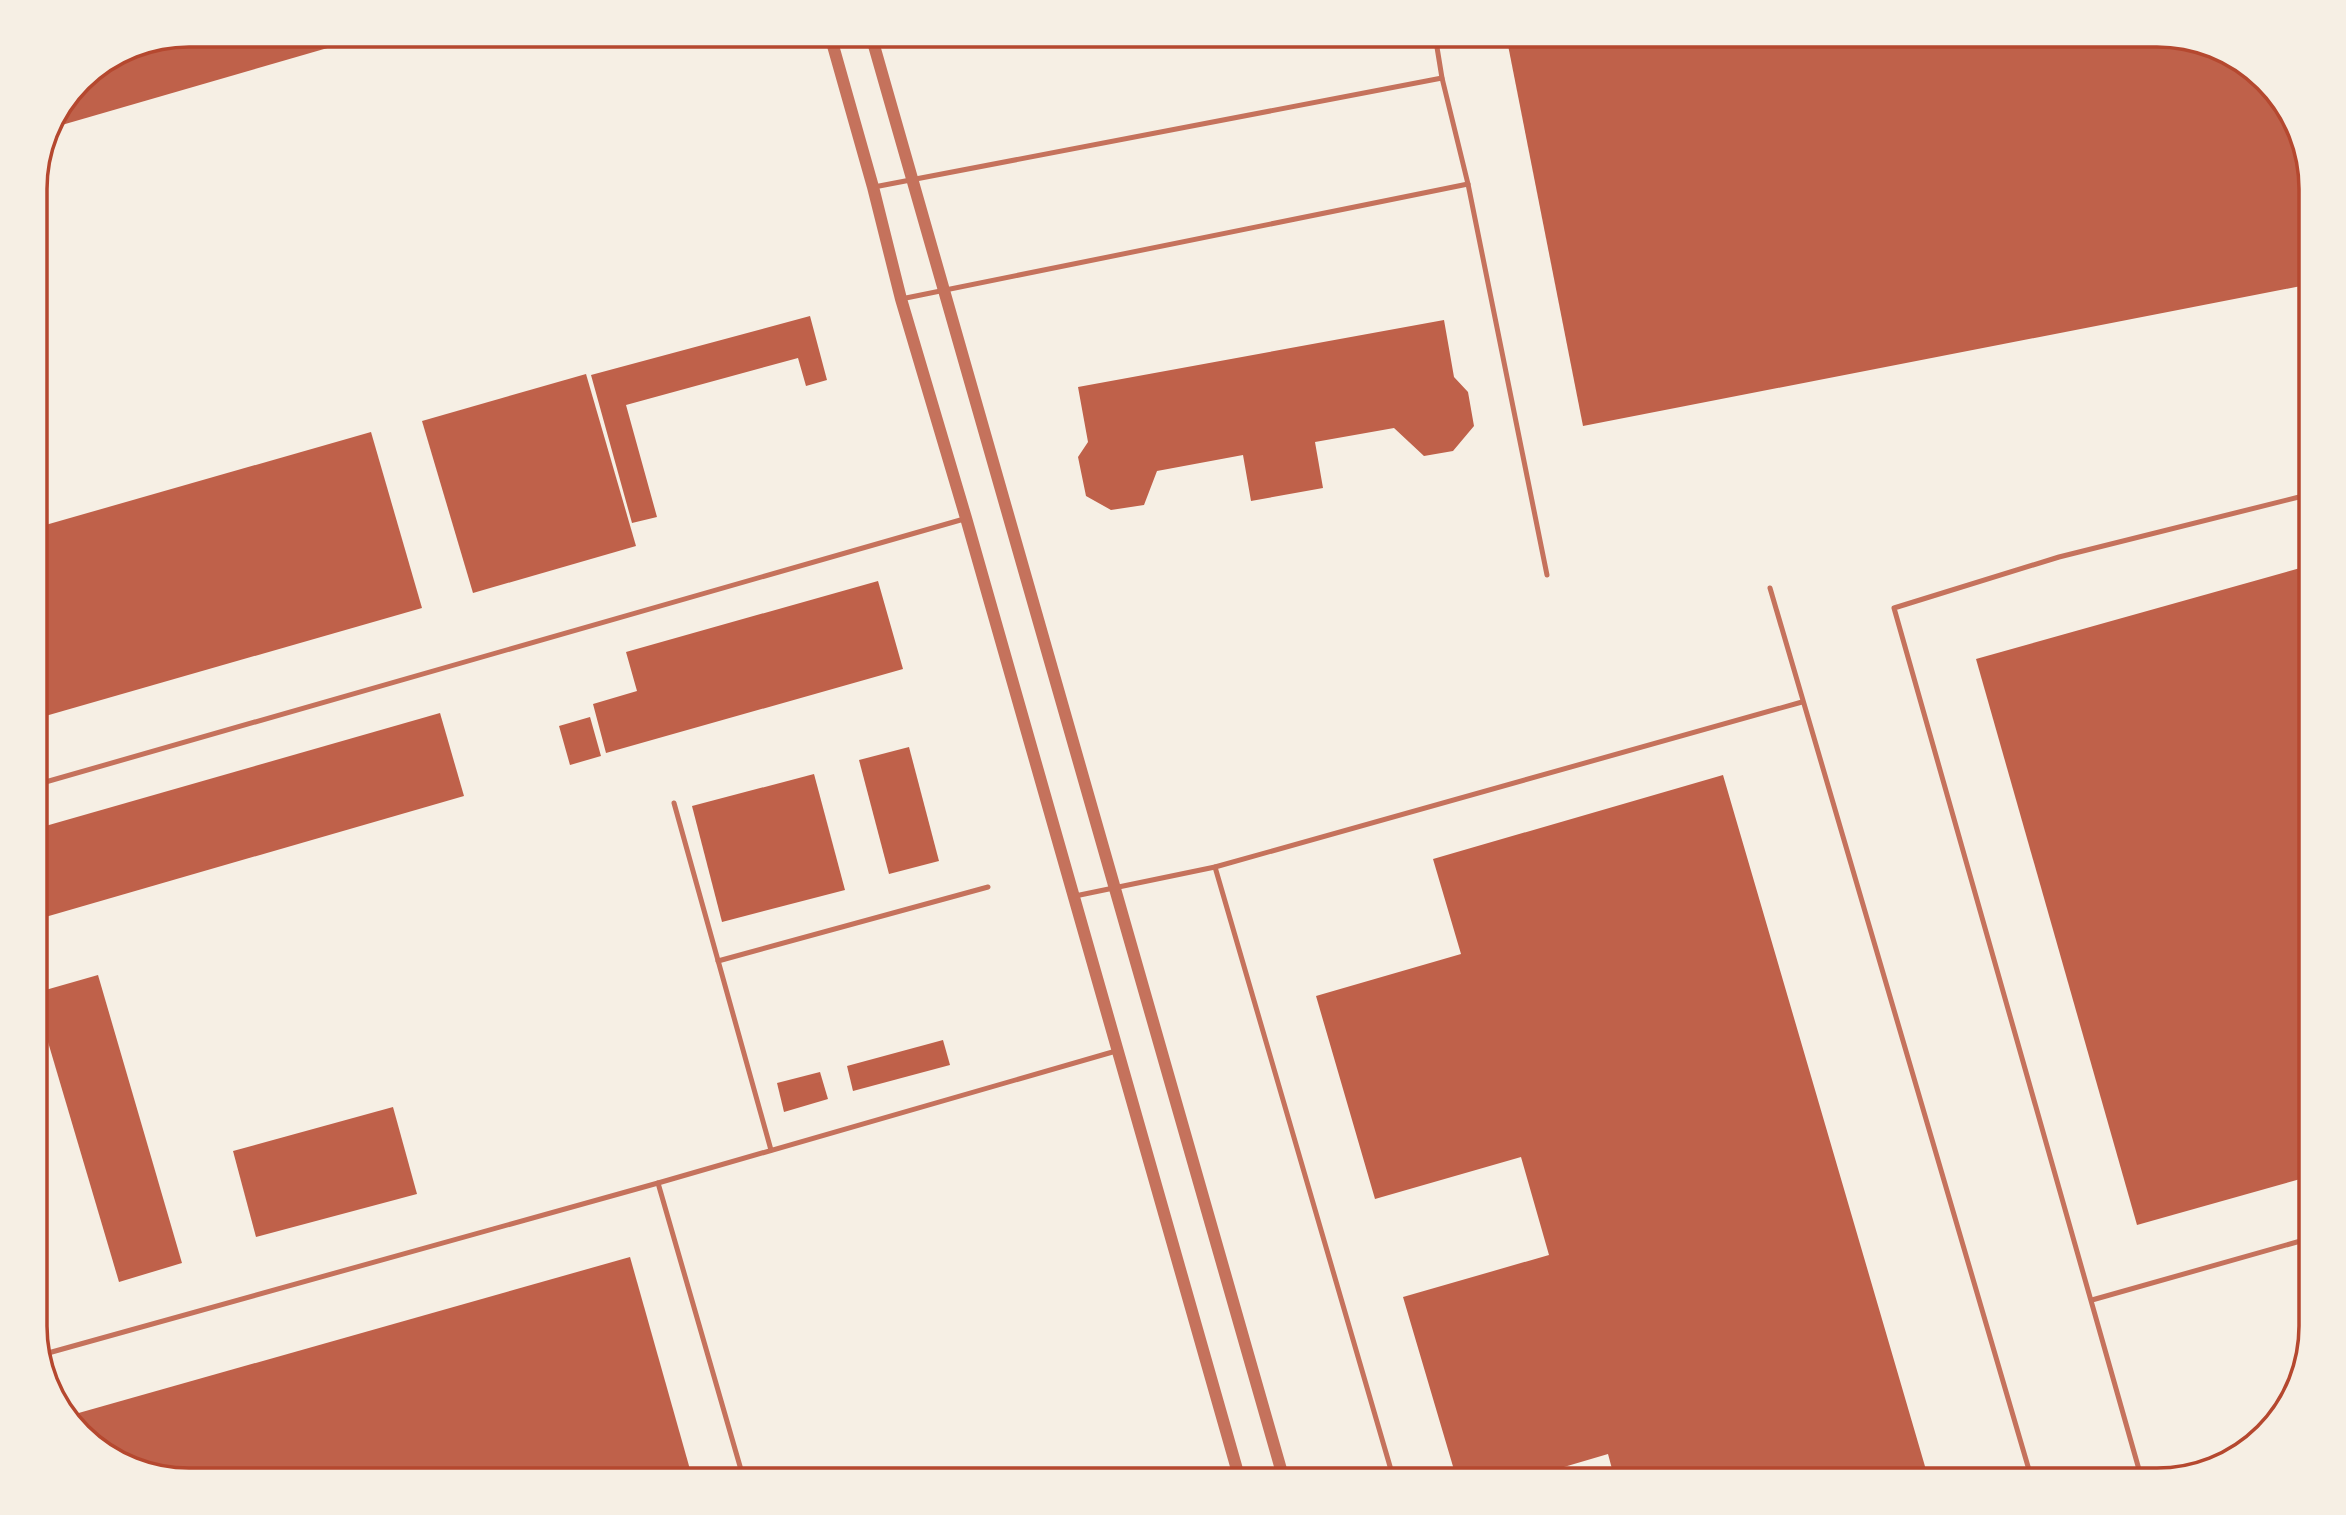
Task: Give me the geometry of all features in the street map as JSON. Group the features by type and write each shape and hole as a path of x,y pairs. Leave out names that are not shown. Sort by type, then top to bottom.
{"street":[{"path":"833,47 901,299 1237,1468"},
{"path":"874,47 1281,1468"}],"lane":[{"path":"1437,47 1468,184 1547,575"},
{"path":"873,187 1442,78"},
{"path":"901,299 1468,184"},
{"path":"2139,1468 1894,608 2059,556 2299,497"},
{"path":"48,781 966,518"},
{"path":"1770,588 2028,1468"},
{"path":"1072,897 1215,867 1802,702"},
{"path":"674,803 771,1150"},
{"path":"1215,867 1390,1468"},
{"path":"718,961 988,887"},
{"path":"50,1353 658,1183 1116,1051"},
{"path":"658,1183 741,1468"},
{"path":"2092,1300 2299,1241"}],"building":[{"path":"189,47 331,47 63,125 89,89 110,71 153,52"},
{"path":"1508,47 2157,47 2184,50 2220,62 2236,71 2275,110 2288,135 2298,171 2299,286 1583,426"},
{"path":"810,316 827,380 806,386 798,358 626,405 657,517 632,523 591,375"},
{"path":"1444,320 1454,377 1468,392 1474,426 1453,451 1424,456 1394,428 1315,442 1323,488 1251,501 1243,455 1157,471 1144,505 1111,510 1086,496 1078,457 1088,442 1078,387"},
{"path":"586,374 636,546 473,593 422,421"},
{"path":"371,432 422,608 48,715 48,524"},
{"path":"2299,568 2299,1179 2137,1225 1976,659"},
{"path":"878,581 903,669 606,753 593,704 637,691 626,652"},
{"path":"440,713 464,796 48,916 48,825"},
{"path":"590,717 601,756 570,765 559,726"},
{"path":"909,747 939,861 889,874 859,760"},
{"path":"814,774 845,890 722,922 692,806"},
{"path":"1723,775 1925,1468 1612,1468 1608,1454 1561,1468 1453,1468 1403,1297 1549,1255 1521,1157 1375,1199 1316,996 1461,954 1433,859"},
{"path":"98,975 182,1263 119,1282 48,1042 48,989"},
{"path":"943,1040 950,1065 853,1091 847,1066"},
{"path":"820,1072 828,1099 784,1112 777,1083"},
{"path":"393,1107 417,1194 256,1237 233,1151"},
{"path":"630,1257 690,1468 171,1467 144,1460 110,1444 78,1413"}]}
